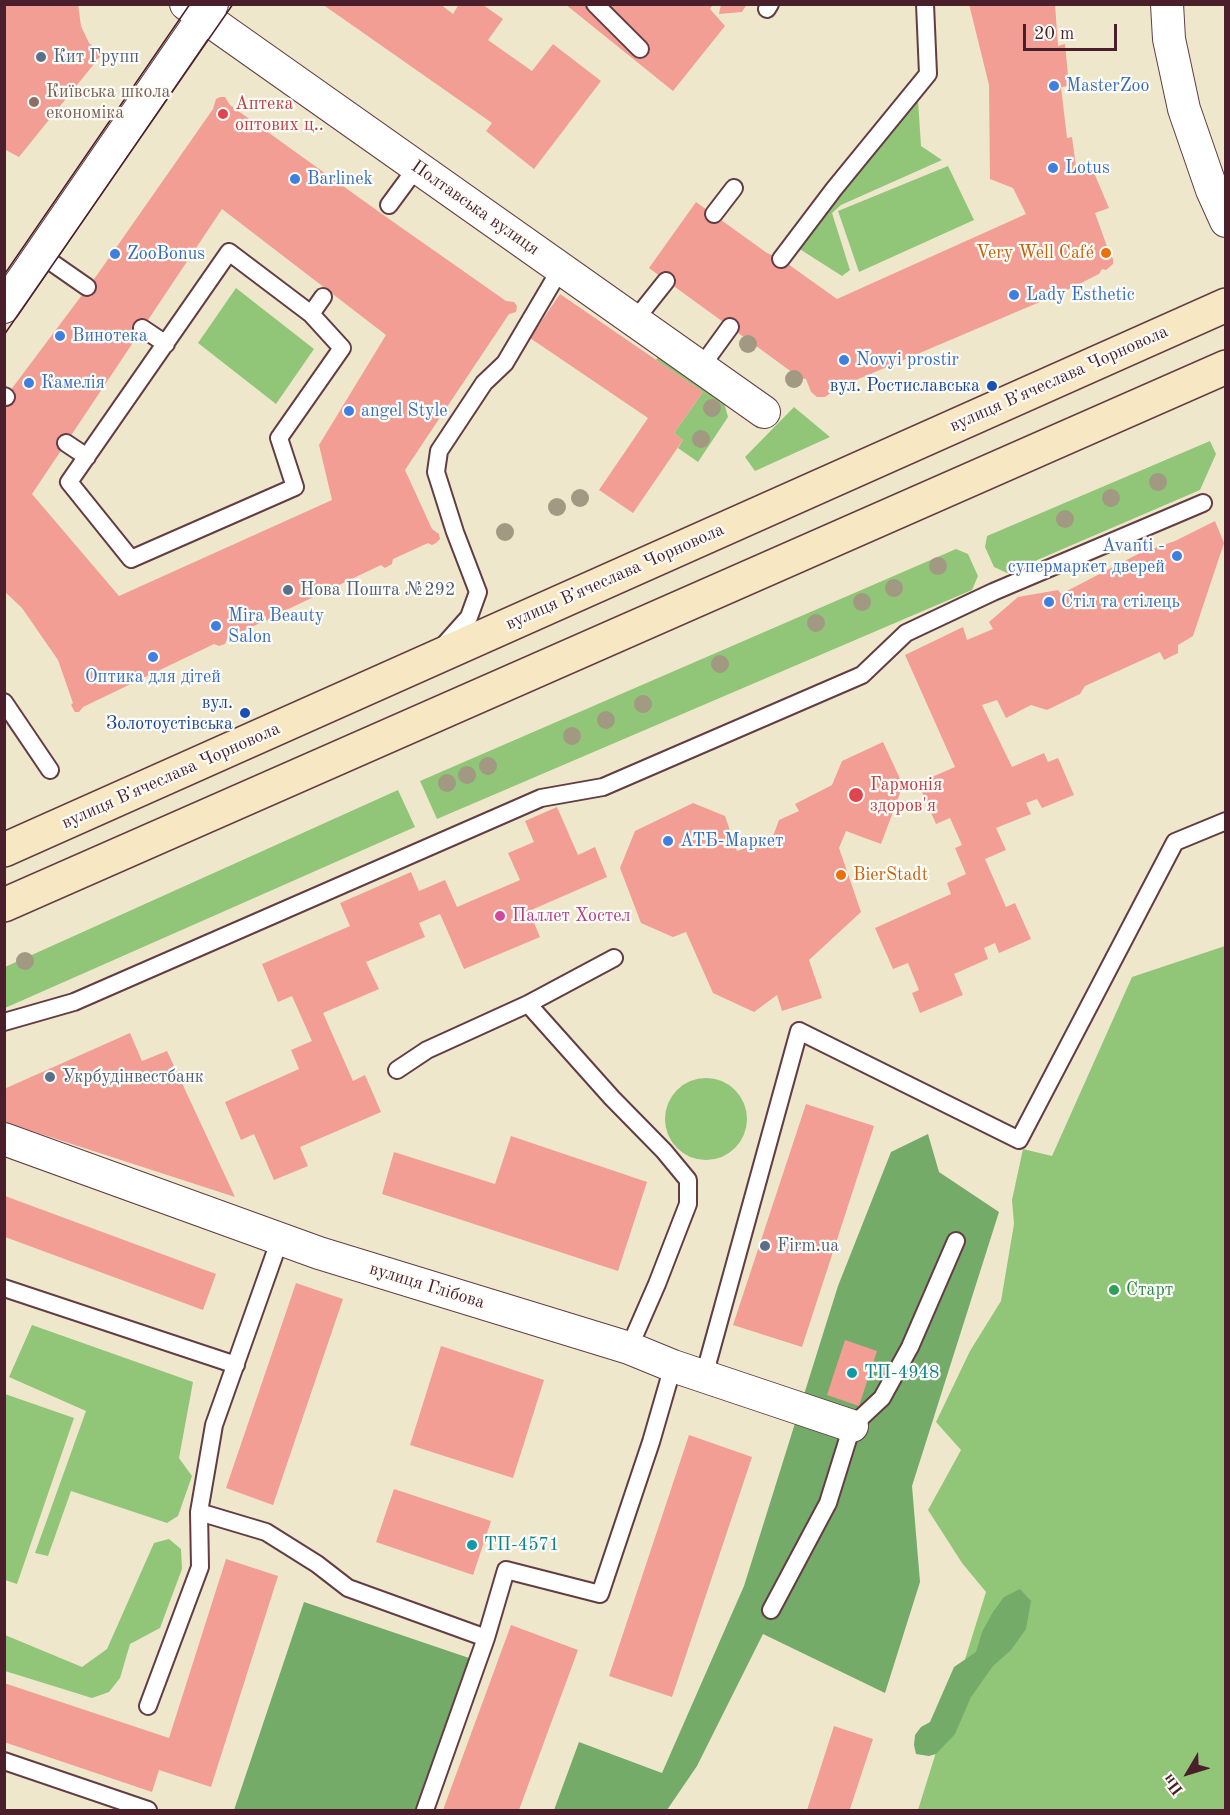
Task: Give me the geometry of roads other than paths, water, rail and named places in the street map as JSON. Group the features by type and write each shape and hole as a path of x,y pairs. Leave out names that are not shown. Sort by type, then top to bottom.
{"main road":[{"name":"вулиця Вʼячеслава Чорновола","path":"4,850 1226,305"},
{"path":"4,905 1226,367"}],"street":[{"path":"1167,4 1169,39 1184,109 1212,190 1226,221"},
{"path":"4,307 41,255 201,8"},
{"name":"Полтавська вулиця","path":"201,8 417,167 764,412"},
{"name":"вулиця Глібова","path":"4,1139 319,1253 629,1348 673,1366 852,1426"}],"lane":[{"path":"595,4 640,49"},
{"path":"781,259 834,189 928,74 925,4"},
{"path":"388,205 417,167"},
{"path":"714,214 734,188"},
{"path":"229,252 311,314 342,348 279,438 295,488 131,559 69,482 229,252"},
{"path":"41,255 87,287"},
{"path":"417,666 450,641 468,617 478,592 455,532 436,472 439,451 484,383 505,363 561,268"},
{"path":"635,320 666,281"},
{"path":"311,314 323,297"},
{"path":"701,367 729,327"},
{"path":"142,328 166,344"},
{"path":"66,442 87,457"},
{"path":"4,1022 74,1002 541,798 603,787 862,675 906,633 993,592 1203,503"},
{"path":"4,702 50,770"},
{"path":"704,1376 799,1031 1019,1140 1175,842 1226,821"},
{"path":"397,1070 427,1050 528,1004 614,958"},
{"path":"528,1004 612,1098 664,1150 688,1180 688,1204 629,1348"},
{"path":"147,1706 200,1567 199,1512 214,1425 280,1239"},
{"path":"771,1610 828,1503 852,1426 882,1398 905,1358 956,1241"},
{"path":"4,1288 236,1365"},
{"path":"424,1810 486,1638 506,1570 600,1594 651,1442 673,1366"},
{"path":"199,1512 266,1532 317,1564 348,1588 486,1638"},
{"path":"4,1761 148,1810"}],"tram line":[{"path":"4,275 190,4"},
{"path":"4,335 233,4"}],"place":[{"name":"Кит Групп","path":"41,57"},
{"name":"MasterZoo","path":"1054,86"},
{"name":"Київська школа економіка","path":"34,102"},
{"name":"Аптека оптових ц..","path":"223,114"},
{"name":"Lotus","path":"1053,168"},
{"name":"Barlinek","path":"295,179"},
{"name":"Very Well Café","path":"1106,253"},
{"name":"ZooBonus","path":"115,254"},
{"name":"Lady Esthetic","path":"1014,295"},
{"name":"Винотека","path":"60,336"},
{"name":"Novyi prostir","path":"844,360"},
{"name":"Камелія","path":"29,383"},
{"name":"вул. Ростиславська","path":"992,386"},
{"name":"angel Style","path":"349,411"},
{"name":"Avanti - супермаркет дверей","path":"1177,556"},
{"name":"Нова Пошта №292","path":"288,590"},
{"name":"Стіл та стілець","path":"1049,602"},
{"name":"Mira Beauty Salon","path":"216,626"},
{"name":"Оптика для дітей","path":"153,657"},
{"name":"вул. Золотоустiвська","path":"245,713"},
{"name":"Гармонія здоров'я","path":"856,795"},
{"name":"АТБ-Маркет","path":"668,841"},
{"name":"BierStadt","path":"841,875"},
{"name":"Паллет Хостел","path":"500,916"},
{"name":"Укрбудінвестбанк","path":"50,1077"},
{"name":"Firm.ua","path":"765,1246"},
{"name":"Старт","path":"1114,1290"},
{"name":"ТП-4948","path":"852,1373"},
{"name":"ТП-4571","path":"472,1545"}]}
